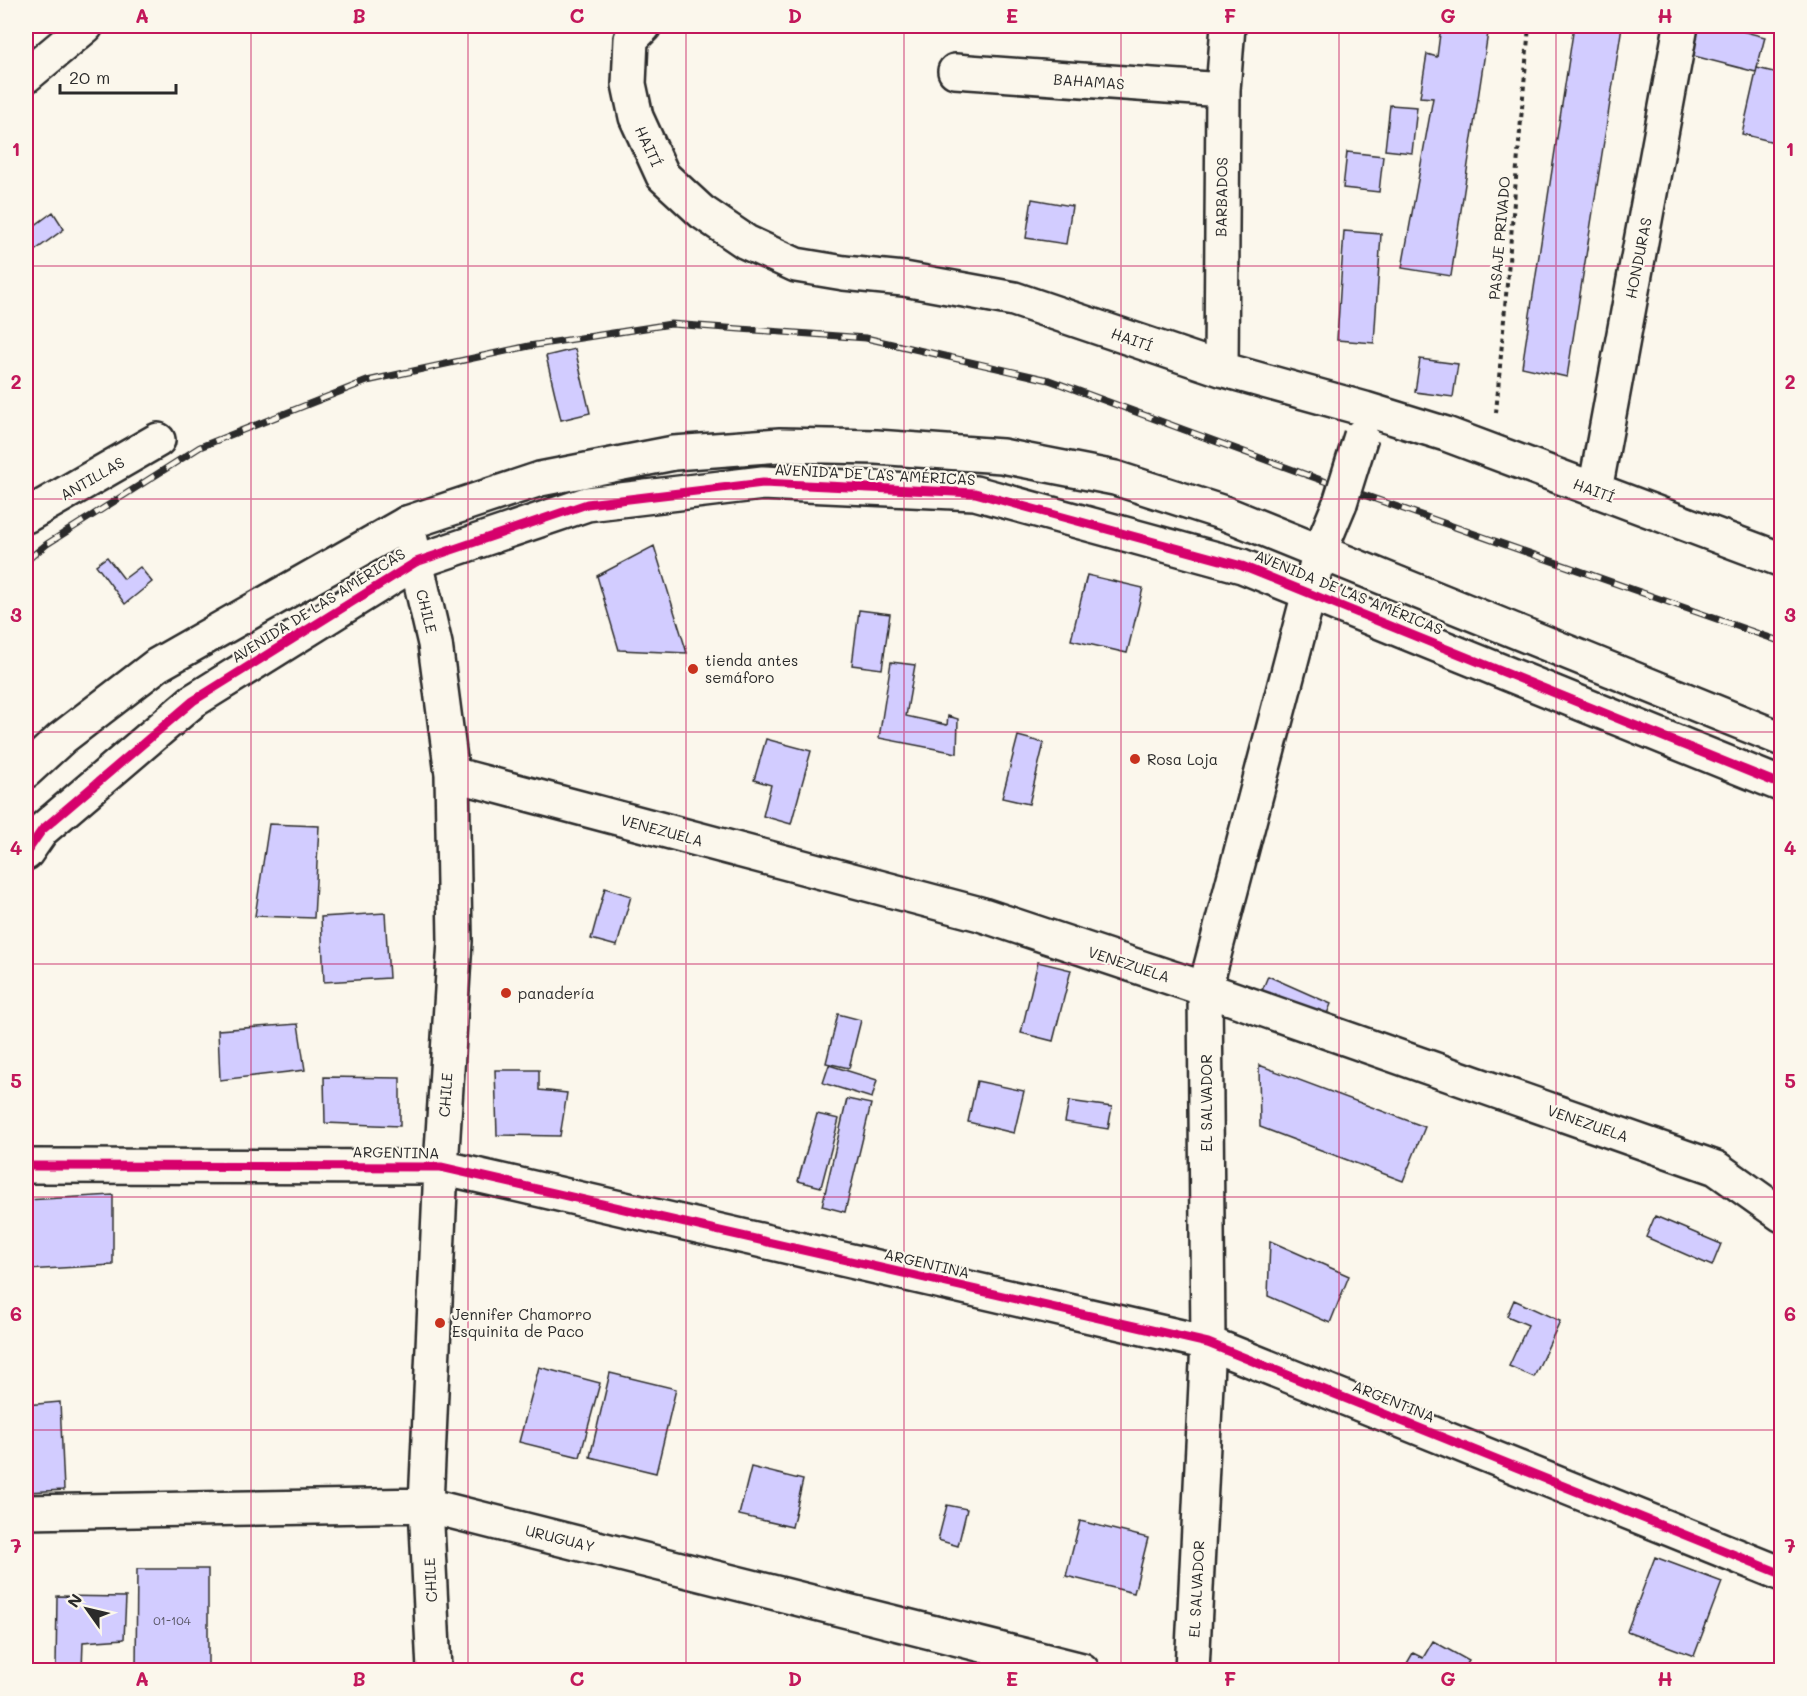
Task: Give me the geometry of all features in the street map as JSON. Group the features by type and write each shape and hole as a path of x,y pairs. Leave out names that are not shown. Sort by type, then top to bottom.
{"street":[{"path":"26,76 86,26"},
{"name":"HAITÍ","path":"644,26 631,39 629,84 636,117 663,176 702,212 746,242 796,265 904,279 1014,299 1221,369 1363,422 1446,434 1782,560"},
{"name":"BARBADOS","path":"1221,369 1223,90 1227,26"},
{"name":"HONDURAS","path":"1595,490 1681,26"},
{"name":"BAHAMAS","path":"955,71 1223,90"},
{"name":"EL SALVADOR","path":"1192,1671 1208,1342 1205,989 1320,551 1340,503 1363,422"},
{"name":"ANTILLAS","path":"26,516 158,440"},
{"name":"AVENIDA DE LAS AMÉRICAS","path":"26,771 62,738 156,665 407,523 540,479 674,453 780,445 876,447 1002,456 1116,478 1224,513 1782,739"},
{"name":"AVENIDA DE LAS AMÉRICAS","path":"26,853 42,830 193,701 416,562 586,504 763,483 975,493 1242,566 1782,785"},
{"name":"CHILE","path":"407,523 435,644 452,774 455,941 441,1167 426,1504 434,1671"},
{"name":"VENEZUELA","path":"452,774 980,914 1205,989 1716,1168 1782,1215"},
{"name":"ARGENTINA","path":"26,1166 441,1167 1208,1342 1782,1574"},
{"name":"URUGUAY","path":"26,1512 426,1504 1082,1671"}],"building":[{"path":"1441,26 1489,26 1451,276 1402,268 1433,98 1420,97 1427,54 1437,57"},
{"path":"1574,26 1622,26 1567,377 1522,367"},
{"path":"1698,26 1722,26 1765,37 1756,72 1690,55"},
{"path":"1757,68 1782,74 1782,144 1742,134"},
{"path":"1390,105 1417,107 1412,153 1385,150"},
{"path":"1347,152 1383,156 1379,192 1343,188"},
{"path":"1032,199 1072,206 1066,244 1026,238"},
{"path":"53,212 64,229 26,257 26,232"},
{"path":"1344,231 1381,234 1374,343 1337,340"},
{"path":"575,349 590,413 561,420 546,356"},
{"path":"1420,359 1458,364 1453,397 1415,392"},
{"path":"654,546 687,653 619,650 597,576"},
{"path":"107,557 124,579 140,567 152,582 125,604 96,565"},
{"path":"1087,575 1143,588 1127,653 1071,640"},
{"path":"859,610 890,614 882,669 852,665"},
{"path":"891,662 915,665 906,716 947,725 948,716 958,719 957,753 879,738"},
{"path":"1018,736 1044,743 1029,804 1002,798"},
{"path":"766,739 811,751 791,824 763,816 771,785 754,780"},
{"path":"269,824 319,826 314,918 255,916"},
{"path":"605,888 631,896 617,946 591,939"},
{"path":"385,913 389,978 324,982 321,917"},
{"path":"1038,962 1071,970 1053,1041 1021,1033"},
{"path":"1268,976 1331,1004 1324,1021 1261,993"},
{"path":"838,1014 861,1020 849,1068 826,1063"},
{"path":"298,1024 305,1070 220,1080 218,1030"},
{"path":"829,1065 877,1080 872,1098 823,1083"},
{"path":"1259,1065 1425,1127 1403,1181 1260,1127"},
{"path":"495,1070 539,1070 539,1090 567,1093 560,1136 497,1135"},
{"path":"324,1077 400,1078 400,1126 325,1123"},
{"path":"977,1081 1024,1091 1014,1133 968,1122"},
{"path":"847,1099 871,1104 845,1212 822,1206"},
{"path":"1069,1101 1112,1107 1108,1129 1065,1122"},
{"path":"817,1114 839,1119 821,1187 798,1181"},
{"path":"113,1195 113,1265 26,1270 26,1200"},
{"path":"1655,1216 1721,1244 1712,1266 1646,1237"},
{"path":"1270,1241 1349,1276 1330,1323 1268,1296"},
{"path":"1514,1300 1560,1321 1534,1377 1509,1366 1528,1325 1507,1316"},
{"path":"539,1367 600,1383 580,1457 519,1442"},
{"path":"610,1373 676,1389 656,1473 590,1457"},
{"path":"60,1402 64,1490 26,1492 26,1405"},
{"path":"751,1467 803,1480 792,1527 739,1515"},
{"path":"947,1505 967,1509 958,1546 938,1540"},
{"path":"1080,1521 1148,1538 1134,1593 1066,1576"},
{"path":"1655,1557 1722,1582 1694,1656 1627,1631"},
{"path":"137,1569 208,1569 208,1670 136,1670"},
{"path":"57,1596 126,1597 124,1639 83,1642 82,1670 56,1670"},
{"path":"1433,1641 1469,1661 1463,1670 1403,1670 1413,1653 1423,1658"}],"railway":[{"path":"26,561 47,544 200,447 367,381 529,346 671,324 866,338 1049,380 1307,475 1782,642"}],"cycle path":[{"path":"26,853 42,830 193,701 416,562 587,504 763,483 975,493 1242,566 1782,785"},
{"path":"26,1166 441,1167 1208,1343 1782,1574"}],"place":[{"name":"tienda antes semáforo","path":"693,669"},
{"name":"Rosa Loja","path":"1135,759"},
{"name":"panadería","path":"506,993"},
{"name":"Jennifer Chamorro Esquinita de Paco","path":"440,1323"}]}
